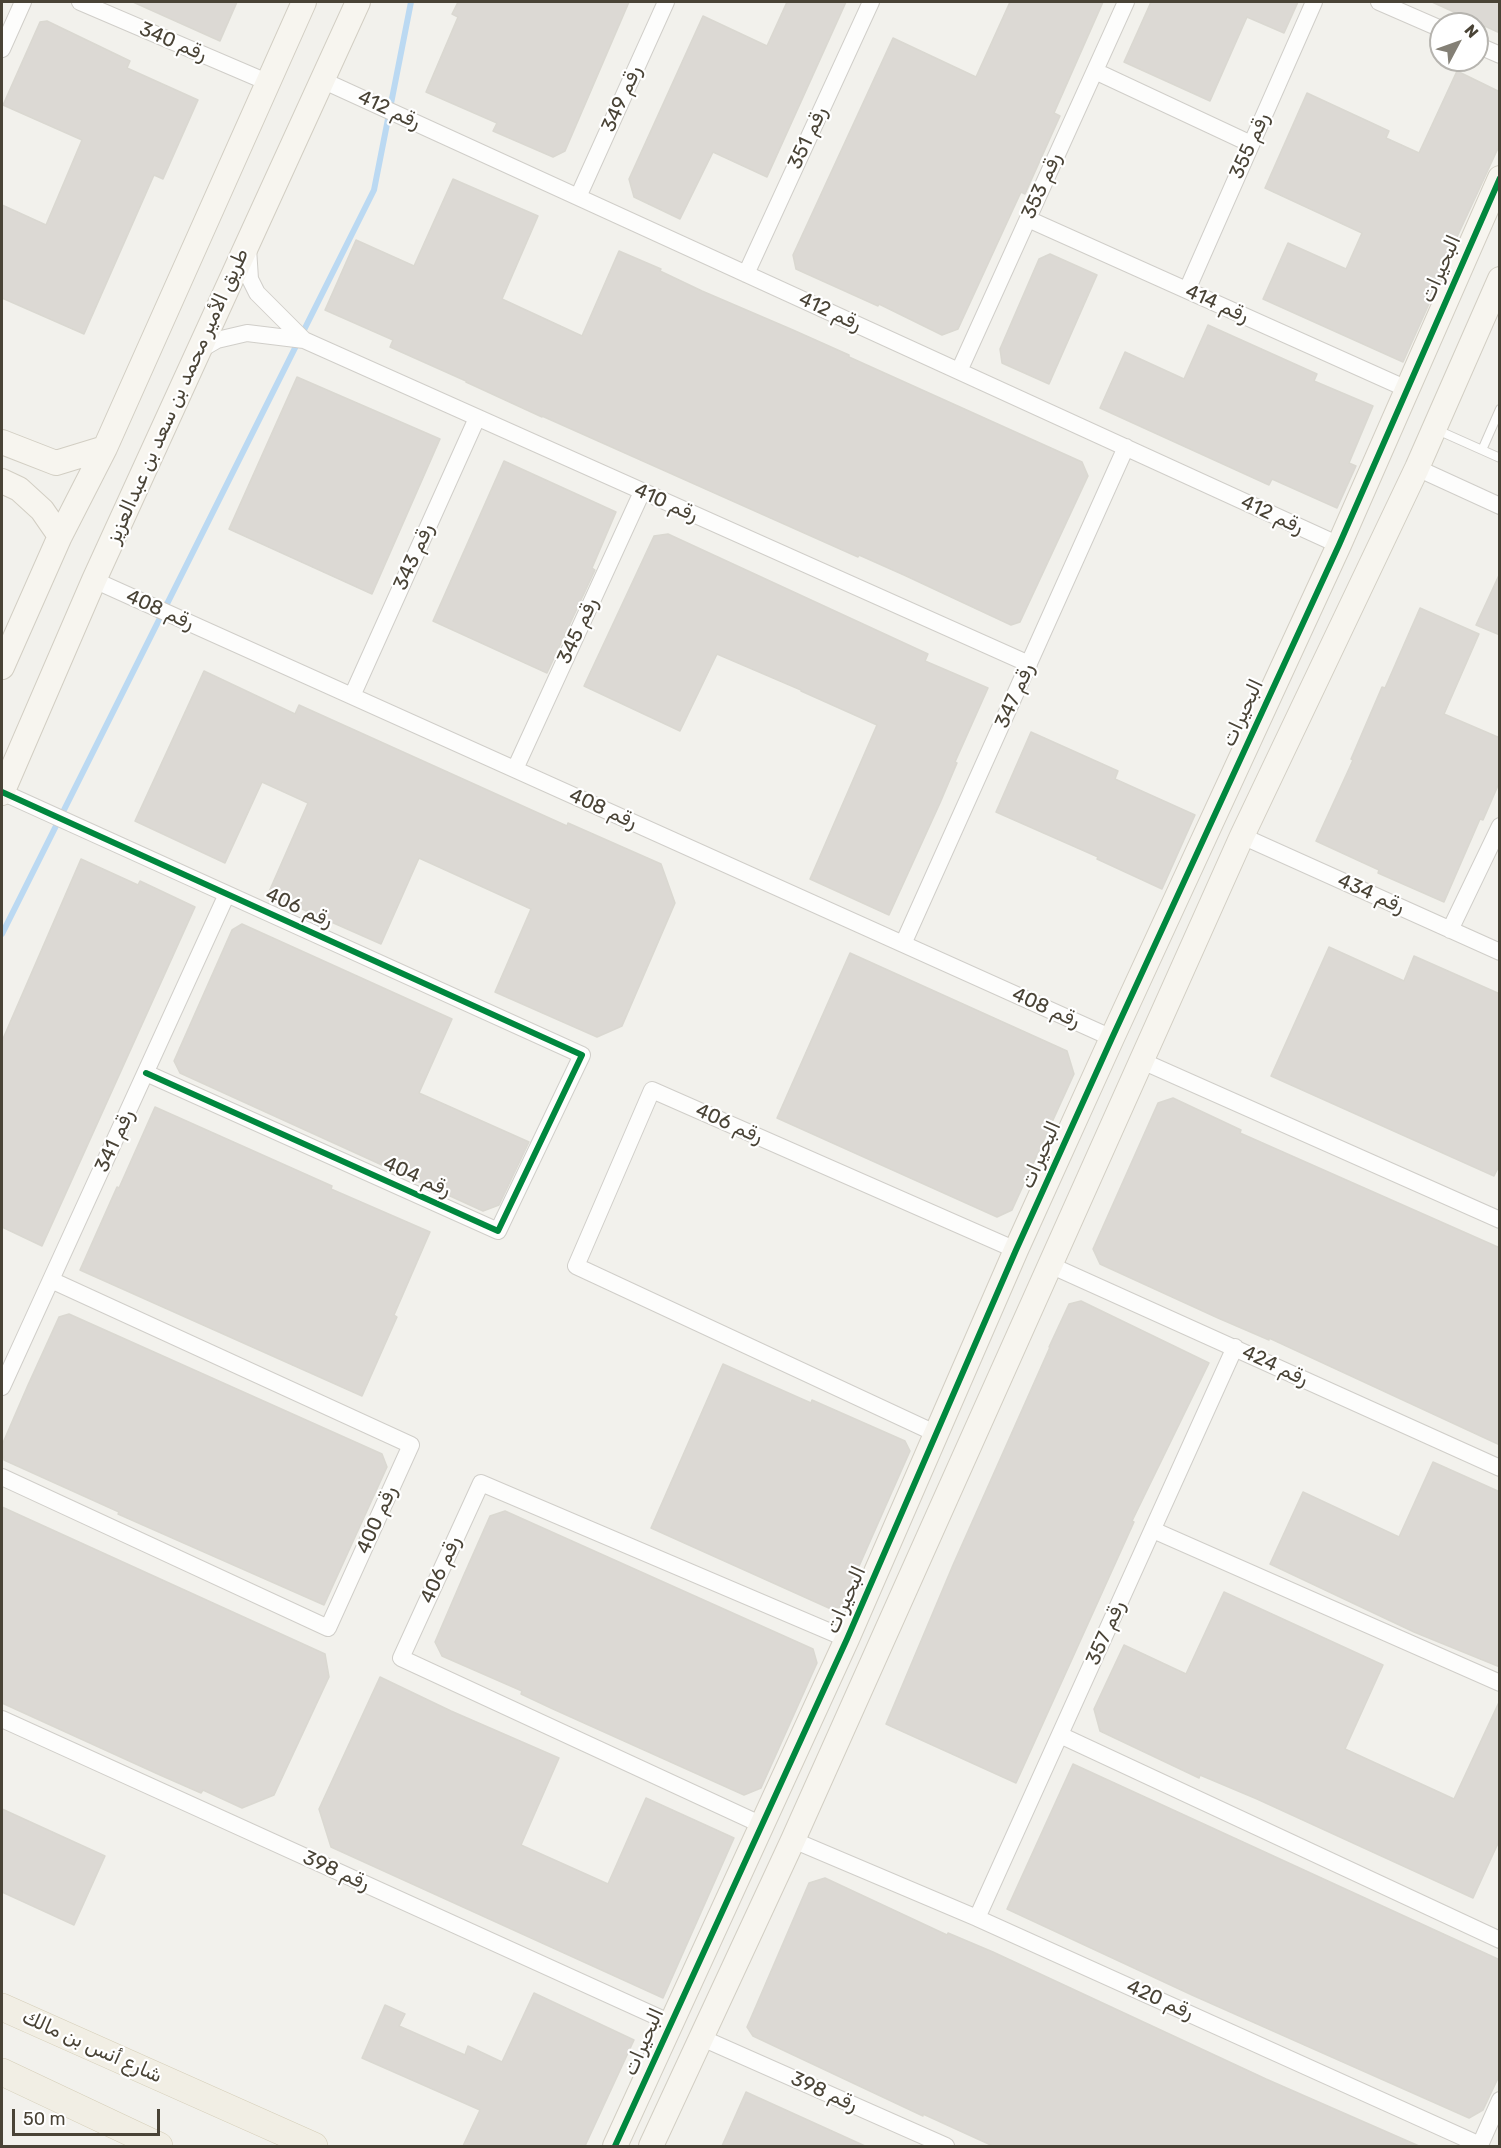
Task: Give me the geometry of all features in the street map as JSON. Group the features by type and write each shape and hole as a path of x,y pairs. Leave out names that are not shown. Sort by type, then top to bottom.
{"main road":[{"name":"شارع أنس بن مالك","path":"2,2007 314,2146"},
{"path":"2,2072 159,2146"}],"street":[{"path":"2,49 22,2"},
{"name":"رقم 340","path":"80,2 267,82"},
{"path":"2,667 60,536 105,448 304,2"},
{"name":"طريق الأمير محمد بن سعد بن عبدالعزيز","path":"2,792 94,580 358,2"},
{"name":"رقم 349","path":"578,197 666,2"},
{"name":"رقم 351","path":"746,274 871,2"},
{"name":"رقم 353","path":"958,371 1126,2"},
{"name":"رقم 355","path":"1187,291 1314,2"},
{"path":"1380,2 1429,24"},
{"path":"1095,71 1251,144"},
{"name":"رقم 412","path":"322,80 1339,545"},
{"name":"البحيرات","path":"615,2146 847,1639 1016,1250 1339,545 1500,178"},
{"name":"رقم 414","path":"1028,219 1407,389"},
{"path":"248,242 250,279 257,293 304,340"},
{"path":"651,2146 793,1840 1243,833 1417,468 1500,279"},
{"path":"198,351 217,340 247,333 280,339 304,340"},
{"name":"رقم 410","path":"304,340 1029,664"},
{"name":"رقم 343","path":"352,696 477,418"},
{"path":"60,536 42,510 19,489 2,481 10,446 56,463 105,448"},
{"name":"رقم 347","path":"903,944 1126,447"},
{"path":"1417,468 1500,506"},
{"name":"رقم 345","path":"515,769 642,492"},
{"name":"رقم 408","path":"94,580 1112,1038"},
{"name":"رقم 406","path":"2,792 582,1055"},
{"path":"1214,815 1243,833"},
{"path":"1450,930 1500,826"},
{"name":"رقم 434","path":"1243,833 1500,952"},
{"name":"رقم 341","path":"2,1387 228,894"},
{"name":"رقم 404","path":"146,1073 498,1231 582,1055"},
{"path":"1142,1061 1500,1220"},
{"name":"رقم 406","path":"937,1434 576,1266 652,1090 1016,1250"},
{"name":"رقم 424","path":"1050,1265 1500,1468"},
{"name":"رقم 400","path":"2,1477 328,1628 411,1445 51,1280"},
{"name":"رقم 357","path":"977,1918 1236,1347"},
{"name":"رقم 406","path":"762,1825 401,1658 481,1483 847,1639"},
{"path":"1153,1530 1500,1683"},
{"name":"رقم 398","path":"2,1719 670,2023"},
{"path":"1060,1735 1500,1940"},
{"name":"رقم 420","path":"793,1840 977,1918 1480,2145 1500,2100"},
{"name":"رقم 398","path":"702,2038 946,2146"}],"lane":[{"path":"1482,450 1500,409"},
{"path":"1434,429 1500,458"}],"building":[{"path":"133,2 237,2 220,41"},
{"path":"458,2 629,2 565,151 553,157 493,131 497,123 426,92 458,17 452,14"},
{"path":"787,2 846,2 767,177 713,152 680,219 634,197 629,179 703,16 767,46"},
{"path":"1010,2 1103,2 1054,113 1060,116 1025,194 1021,192 958,329 942,335 879,304 878,306 796,269 793,255 893,38 976,77"},
{"path":"1151,2 1298,2 1284,33 1247,17 1210,101 1124,62"},
{"path":"1432,2 1500,2 1500,33 1489,28 1489,12 1454,12"},
{"path":"47,21 130,61 127,68 198,100 163,179 154,175 84,334 2,298 2,205 46,225 82,140 3,105 40,22"},
{"path":"1457,72 1500,92 1500,144 1439,276 1441,277 1403,362 1263,299 1288,243 1346,269 1362,233 1265,188 1307,93 1389,131 1386,138 1419,153"},
{"path":"453,179 538,216 502,299 582,336 619,251 661,269 660,271 702,291 849,355 849,357 1082,462 1088,476 1020,622 1011,625 859,555 858,557 542,417 390,347 393,340 325,310 356,240 414,266"},
{"path":"1050,254 1097,275 1049,384 1002,363 1000,349 1039,259"},
{"path":"1208,325 1317,374 1314,381 1373,406 1349,463 1356,466 1337,508 1272,479 1269,485 1100,408 1125,352 1184,379"},
{"path":"297,377 440,439 372,594 229,529"},
{"path":"504,461 616,512 592,568 595,570 547,673 433,621"},
{"path":"668,534 928,654 925,661 988,688 955,762 957,763 940,803 889,915 810,879 877,725 717,654 680,731 584,686 654,536"},
{"path":"1500,573 1500,635 1476,625"},
{"path":"1420,608 1479,634 1444,714 1500,738 1500,781 1483,820 1480,819 1444,902 1378,873 1379,870 1316,841 1353,760 1351,759 1382,687 1385,688"},
{"path":"204,671 295,714 299,705 567,826 568,823 661,864 675,903 622,1026 597,1037 495,992 531,909 419,858 381,944 268,894 308,803 262,782 225,863 135,821"},
{"path":"1031,732 1118,771 1115,779 1195,815 1162,889 1097,859 1098,857 996,812"},
{"path":"81,859 138,885 140,881 195,907 42,1246 2,1227 2,1041"},
{"path":"242,924 452,1019 419,1093 529,1142 499,1205 483,1211 180,1073 174,1061 232,930"},
{"path":"1329,947 1404,981 1414,956 1500,994 1500,1164 1494,1176 1271,1076"},
{"path":"850,953 1067,1051 1074,1074 1012,1210 997,1217 777,1118"},
{"path":"1173,1098 1241,1130 1240,1133 1500,1248 1500,1445 1269,1338 1269,1340 1218,1318 1100,1264 1093,1249 1158,1103"},
{"path":"155,1107 332,1186 331,1189 430,1232 394,1315 397,1317 362,1396 80,1270"},
{"path":"1081,1301 1209,1363 1132,1521 1134,1522 1016,1783 886,1724 1049,1347 1069,1304"},
{"path":"69,1314 382,1454 387,1467 324,1605 118,1514 119,1512 4,1460 2,1445 28,1385 59,1317"},
{"path":"723,1364 905,1441 910,1451 841,1607 831,1609 651,1528"},
{"path":"1433,1462 1500,1492 1500,1667 1414,1632 1270,1564 1303,1492 1399,1537"},
{"path":"2,1507 325,1654 329,1677 274,1795 242,1808 203,1790 201,1793 2,1703"},
{"path":"505,1511 813,1649 817,1663 761,1788 744,1795 442,1656 435,1642 463,1577 490,1516"},
{"path":"1224,1592 1383,1665 1345,1749 1454,1799 1500,1700 1500,1839 1473,1898 1257,1799 1200,1775 1199,1778 1100,1731 1094,1709 1124,1645 1186,1674"},
{"path":"380,1677 559,1758 521,1845 608,1884 646,1798 734,1838 663,1998 331,1847 319,1809"},
{"path":"1073,1764 1500,1960 1500,2074 1483,2110 1469,2118 1192,1995 1007,1909"},
{"path":"2,1809 105,1856 74,1925 2,1892"},
{"path":"825,1878 947,1935 948,1933 993,1952 1266,2079 1419,2146 993,2146 923,2114 923,2116 753,2036 747,2027 809,1883"},
{"path":"534,1993 634,2040 585,2146 463,2146 480,2110 362,2058 385,2005 405,2014 399,2026 465,2055 468,2046 502,2062"},
{"path":"746,2092 865,2146 722,2146"}],"waterway":[{"path":"2,934 374,190 411,2"}],"cycle path":[{"path":"615,2146 847,1639 1016,1250 1339,545 1500,178"},
{"path":"2,792 582,1055 498,1231 146,1073"}]}
